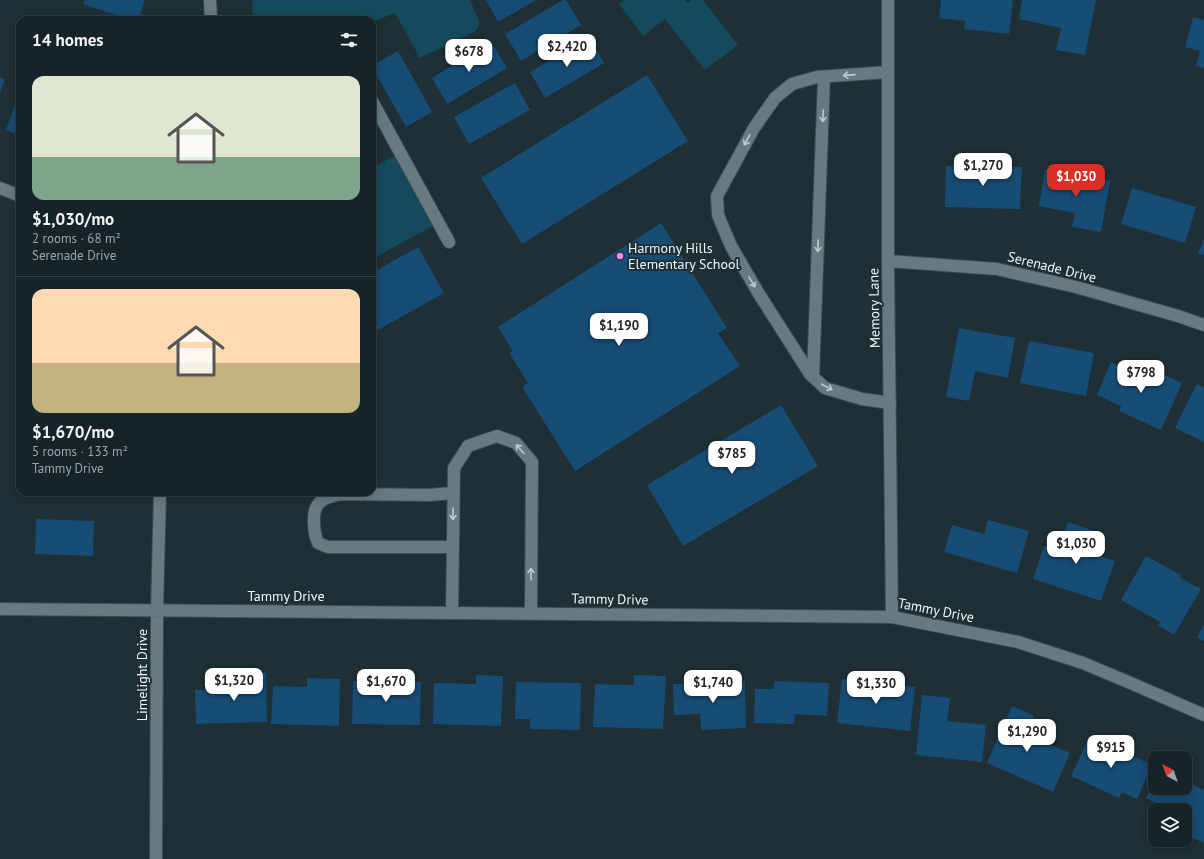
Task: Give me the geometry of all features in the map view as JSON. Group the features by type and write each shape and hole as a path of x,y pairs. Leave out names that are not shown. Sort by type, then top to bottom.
{"street":[{"path":"210,0 211,16"},
{"name":"Memory Lane","path":"888,0 888,261 892,617"},
{"path":"888,72 824,77 792,84 775,98 754,128 718,196 718,215 731,246 763,301 810,374 825,388 862,399 890,403"},
{"path":"813,377 824,77"},
{"path":"376,108 449,242"},
{"path":"0,188 16,194"},
{"name":"Serenade Drive","path":"888,261 997,269 1076,287 1178,316 1204,325"},
{"path":"452,613 454,468 468,446 497,436 516,444 532,462 531,614"},
{"path":"376,494 429,495 453,492"},
{"name":"Limelight Drive","path":"156,859 157,610 160,496"},
{"path":"329,496 321,500 315,507 313,516 315,534 318,543 328,547 452,547"},
{"name":"Tammy Drive","path":"0,609 892,617 1018,642 1083,664 1204,715"}],"shaded area":[{"path":"253,0 470,0 480,23 476,31 420,58 395,13 376,20 376,16 255,16 252,12"},
{"path":"624,0 685,0 687,3 691,0 703,0 738,45 705,70 665,19 643,36 619,4"},
{"path":"394,156 433,226 376,257 376,166"}],"building":[{"path":"85,0 145,0 139,16 118,16 83,4"},
{"path":"486,0 536,0 498,22"},
{"path":"563,0 566,0 581,25 521,61 505,34"},
{"path":"941,0 1013,0 1009,34 964,29 965,21 939,18"},
{"path":"1022,0 1096,0 1085,55 1056,50 1061,28 1019,19"},
{"path":"1193,17 1204,20 1204,68 1196,66 1200,51 1185,47"},
{"path":"589,37 604,63 545,98 530,72"},
{"path":"491,42 507,68 447,104 432,78"},
{"path":"398,51 432,112 406,127 376,74 376,64"},
{"path":"647,75 688,141 522,244 481,178"},
{"path":"0,77 5,80 0,92"},
{"path":"515,83 530,110 469,144 454,117"},
{"path":"16,102 16,134 6,130"},
{"path":"946,166 1022,167 1020,209 945,207"},
{"path":"1045,169 1110,181 1101,232 1072,227 1075,213 1039,206"},
{"path":"1132,188 1196,207 1185,243 1121,224"},
{"path":"661,223 727,328 718,333 740,366 575,471 522,387 528,383 509,353 513,351 498,327"},
{"path":"1204,239 1204,255 1198,253"},
{"path":"418,247 444,293 378,330 376,326 376,271"},
{"path":"959,328 1015,338 1008,378 975,371 969,401 946,397"},
{"path":"1029,341 1094,353 1086,396 1020,383"},
{"path":"1111,362 1147,378 1152,369 1182,383 1161,430 1119,411 1121,406 1097,395"},
{"path":"1197,384 1204,388 1204,442 1175,428"},
{"path":"781,405 818,466 683,546 647,485"},
{"path":"36,519 94,521 93,556 35,554"},
{"path":"988,520 1029,531 1017,573 944,552 952,525 984,534"},
{"path":"1068,522 1097,532 1090,553 1115,561 1101,601 1033,579 1044,546 1059,551"},
{"path":"1146,556 1181,575 1180,578 1201,589 1174,635 1158,625 1160,622 1121,600"},
{"path":"1204,624 1204,641 1197,638"},
{"path":"266,673 267,722 196,724 195,690 235,689 234,674"},
{"path":"476,675 503,676 501,726 433,724 434,683 476,684"},
{"path":"634,675 666,676 663,729 593,727 595,684 634,685"},
{"path":"307,678 340,679 339,726 271,724 273,686 307,687"},
{"path":"842,679 915,687 910,731 837,723"},
{"path":"353,681 421,682 420,725 352,724"},
{"path":"745,681 746,728 701,730 700,714 674,715 673,684"},
{"path":"774,681 829,683 827,716 795,714 794,724 754,723 755,689 774,689"},
{"path":"516,682 581,683 580,730 530,729 530,719 515,719"},
{"path":"922,695 950,698 947,721 986,725 982,762 916,755"},
{"path":"1012,706 1034,716 1026,735 1070,753 1053,792 987,763"},
{"path":"1090,736 1148,763 1148,774 1137,799 1122,792 1119,798 1071,776"},
{"path":"1192,784 1204,790 1204,843 1192,837 1192,803 1157,803 1146,798 1148,794 1192,795"}],"place":[{"name":"Harmony Hills Elementary School","path":"620,256"}]}
